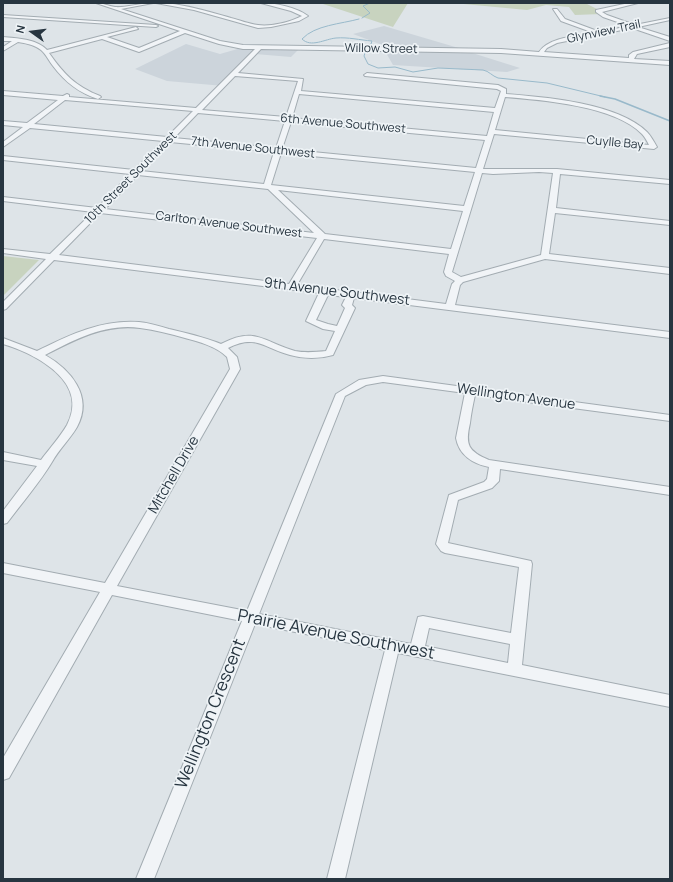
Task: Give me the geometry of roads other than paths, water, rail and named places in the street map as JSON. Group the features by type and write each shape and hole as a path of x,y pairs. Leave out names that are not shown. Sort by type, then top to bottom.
{"street":[{"name":"Willow Street","path":"98,3 227,44 258,48 490,50 670,63"},
{"path":"114,8 151,3"},
{"path":"158,3 195,9 251,25 267,26 306,16 293,10 263,3"},
{"path":"602,3 611,8"},
{"path":"636,3 598,11 605,16 670,39"},
{"path":"555,10 561,18 567,22 599,33"},
{"path":"3,16 147,26 166,25"},
{"name":"Glynview Trail","path":"541,53 545,47 556,42 670,19"},
{"path":"46,52 147,26"},
{"path":"102,37 139,50 185,31"},
{"path":"3,39 34,43 44,48 72,85 97,97 134,104"},
{"path":"3,49 18,40"},
{"path":"631,60 633,54 670,45"},
{"name":"10th Street Southwest","path":"3,307 258,48"},
{"path":"656,48 665,52"},
{"path":"234,74 301,80 278,151 269,187"},
{"path":"367,75 498,88 504,90 448,272 460,280"},
{"path":"3,144 65,98 71,92 72,85"},
{"path":"297,92 498,110"},
{"name":"6th Avenue Southwest","path":"3,93 288,119 490,135"},
{"name":"Cuylle Bay","path":"490,135 654,147 649,137 638,127 601,110 552,99 502,95"},
{"name":"7th Avenue Southwest","path":"3,123 480,171 500,172 539,170 670,182"},
{"path":"3,158 467,209"},
{"path":"545,256 557,172"},
{"path":"269,187 322,236 292,287"},
{"name":"Carlton Avenue Southwest","path":"3,199 455,252"},
{"path":"551,210 670,223"},
{"name":"9th Avenue Southwest","path":"3,251 450,306 670,335"},
{"path":"450,306 456,284 460,280 545,256 670,270"},
{"path":"325,291 311,321 326,327 341,329"},
{"path":"221,348 236,339 247,338 261,340 293,353 313,355 330,353 350,308 347,305 352,294"},
{"name":"Mitchell Drive","path":"3,773 234,369 232,356 221,348 210,343 140,325 119,324 86,331 37,354"},
{"path":"3,341 37,354 60,371 69,380 75,390 78,401 77,413 72,426 3,520"},
{"name":"Wellington Avenue","path":"363,382 383,379 394,380 670,418"},
{"name":"Wellington Crescent","path":"145,879 341,394 363,382"},
{"path":"471,391 461,438 462,444 466,451 472,457 487,463 495,463 670,491"},
{"path":"3,456 45,464"},
{"path":"495,463 493,481 488,485 452,498 442,544 445,548 526,564 514,670"},
{"name":"Prairie Avenue Southwest","path":"3,568 670,701"},
{"path":"417,650 423,621 517,640"},
{"path":"336,879 393,646"}],"waterway":[{"path":"362,18 370,13 363,6 370,3"},
{"path":"359,19 321,28 307,34 302,39 310,43 340,38 372,41 371,44 365,47 366,48"},
{"path":"366,50 364,56 368,64 378,68 395,67 413,72 438,68 483,70 498,78 547,83 605,97"},
{"path":"600,96 605,97"},
{"path":"605,97 615,99 670,121"}]}
